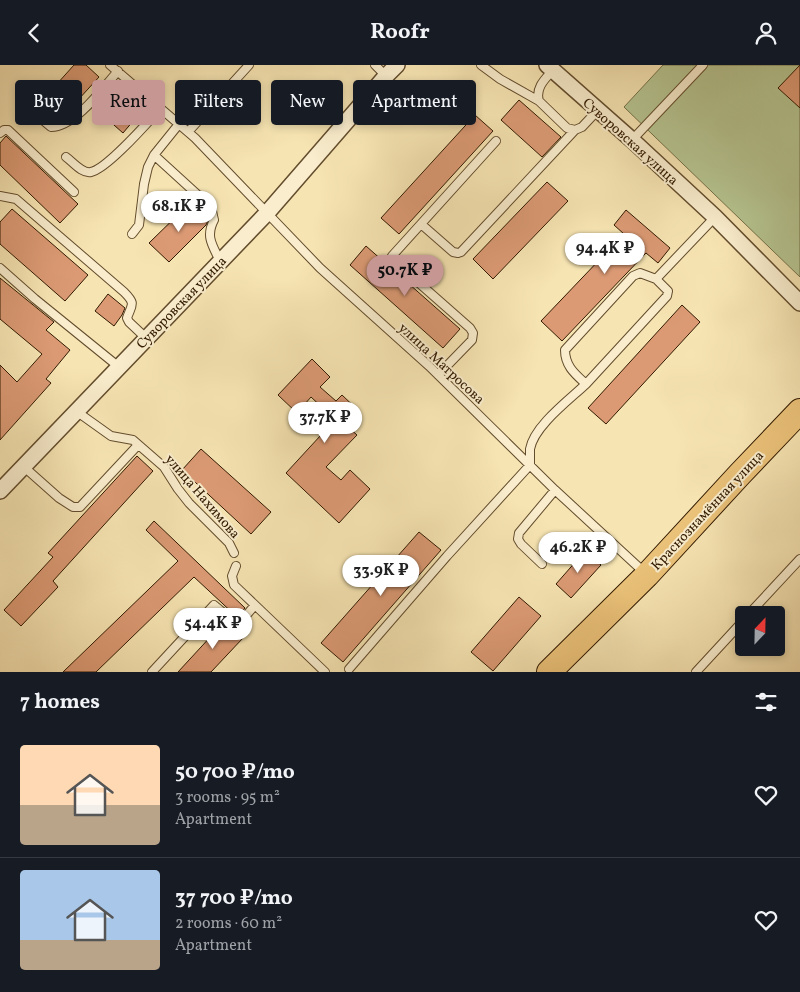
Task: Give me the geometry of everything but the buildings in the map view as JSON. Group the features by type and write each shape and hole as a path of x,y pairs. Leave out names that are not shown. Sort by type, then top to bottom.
{"main road":[{"name":"Краснознамённая улица","path":"549,672 647,575 800,411"}],"street":[{"name":"Суворовская улица","path":"0,491 267,213 380,70 397,65"},
{"name":"Суворовская улица","path":"550,68 632,140 715,217 800,303"}],"lane":[{"name":"улица Матросова","path":"110,65 128,80"},
{"path":"188,132 249,65"},
{"path":"481,65 500,79 539,101 567,128 575,130"},
{"path":"632,140 703,65"},
{"path":"539,101 538,91 550,68"},
{"path":"82,111 118,71"},
{"path":"420,223 453,252 461,252 575,130 582,127 598,110"},
{"name":"улица Матросова","path":"165,113 175,121"},
{"path":"49,125 51,127 61,125"},
{"path":"66,157 83,171 91,172 104,165 144,125"},
{"path":"132,234 139,225 148,167 154,155 178,125"},
{"name":"улица Матросова","path":"180,125 320,268 438,375 555,490 647,575"},
{"path":"0,133 8,130 74,192"},
{"path":"438,375 472,341 474,333 394,261 392,257 420,223 496,141"},
{"path":"154,155 211,207 214,220 210,227 209,236 220,261"},
{"path":"0,196 16,199 124,292 133,306 127,318 147,339"},
{"path":"656,279 715,217"},
{"path":"0,268 119,367"},
{"path":"349,669 447,556 530,465 530,448 539,431 554,413 586,385 667,297 668,291 656,279 640,273 633,276 565,350 565,358 569,368 586,385"},
{"name":"улица Нахимова","path":"76,411 112,436 133,440 164,467 189,503 229,543 234,553"},
{"path":"23,466 59,498 73,507 80,507 138,445"},
{"path":"542,564 521,544 518,539 519,533 555,490"},
{"path":"756,606 800,559"},
{"path":"236,566 232,577 234,585 325,672"},
{"path":"152,672 214,605 238,625 255,605"},
{"path":"696,672 735,630"}],"green space":[{"path":"663,65 800,65 800,277 624,107"}]}
